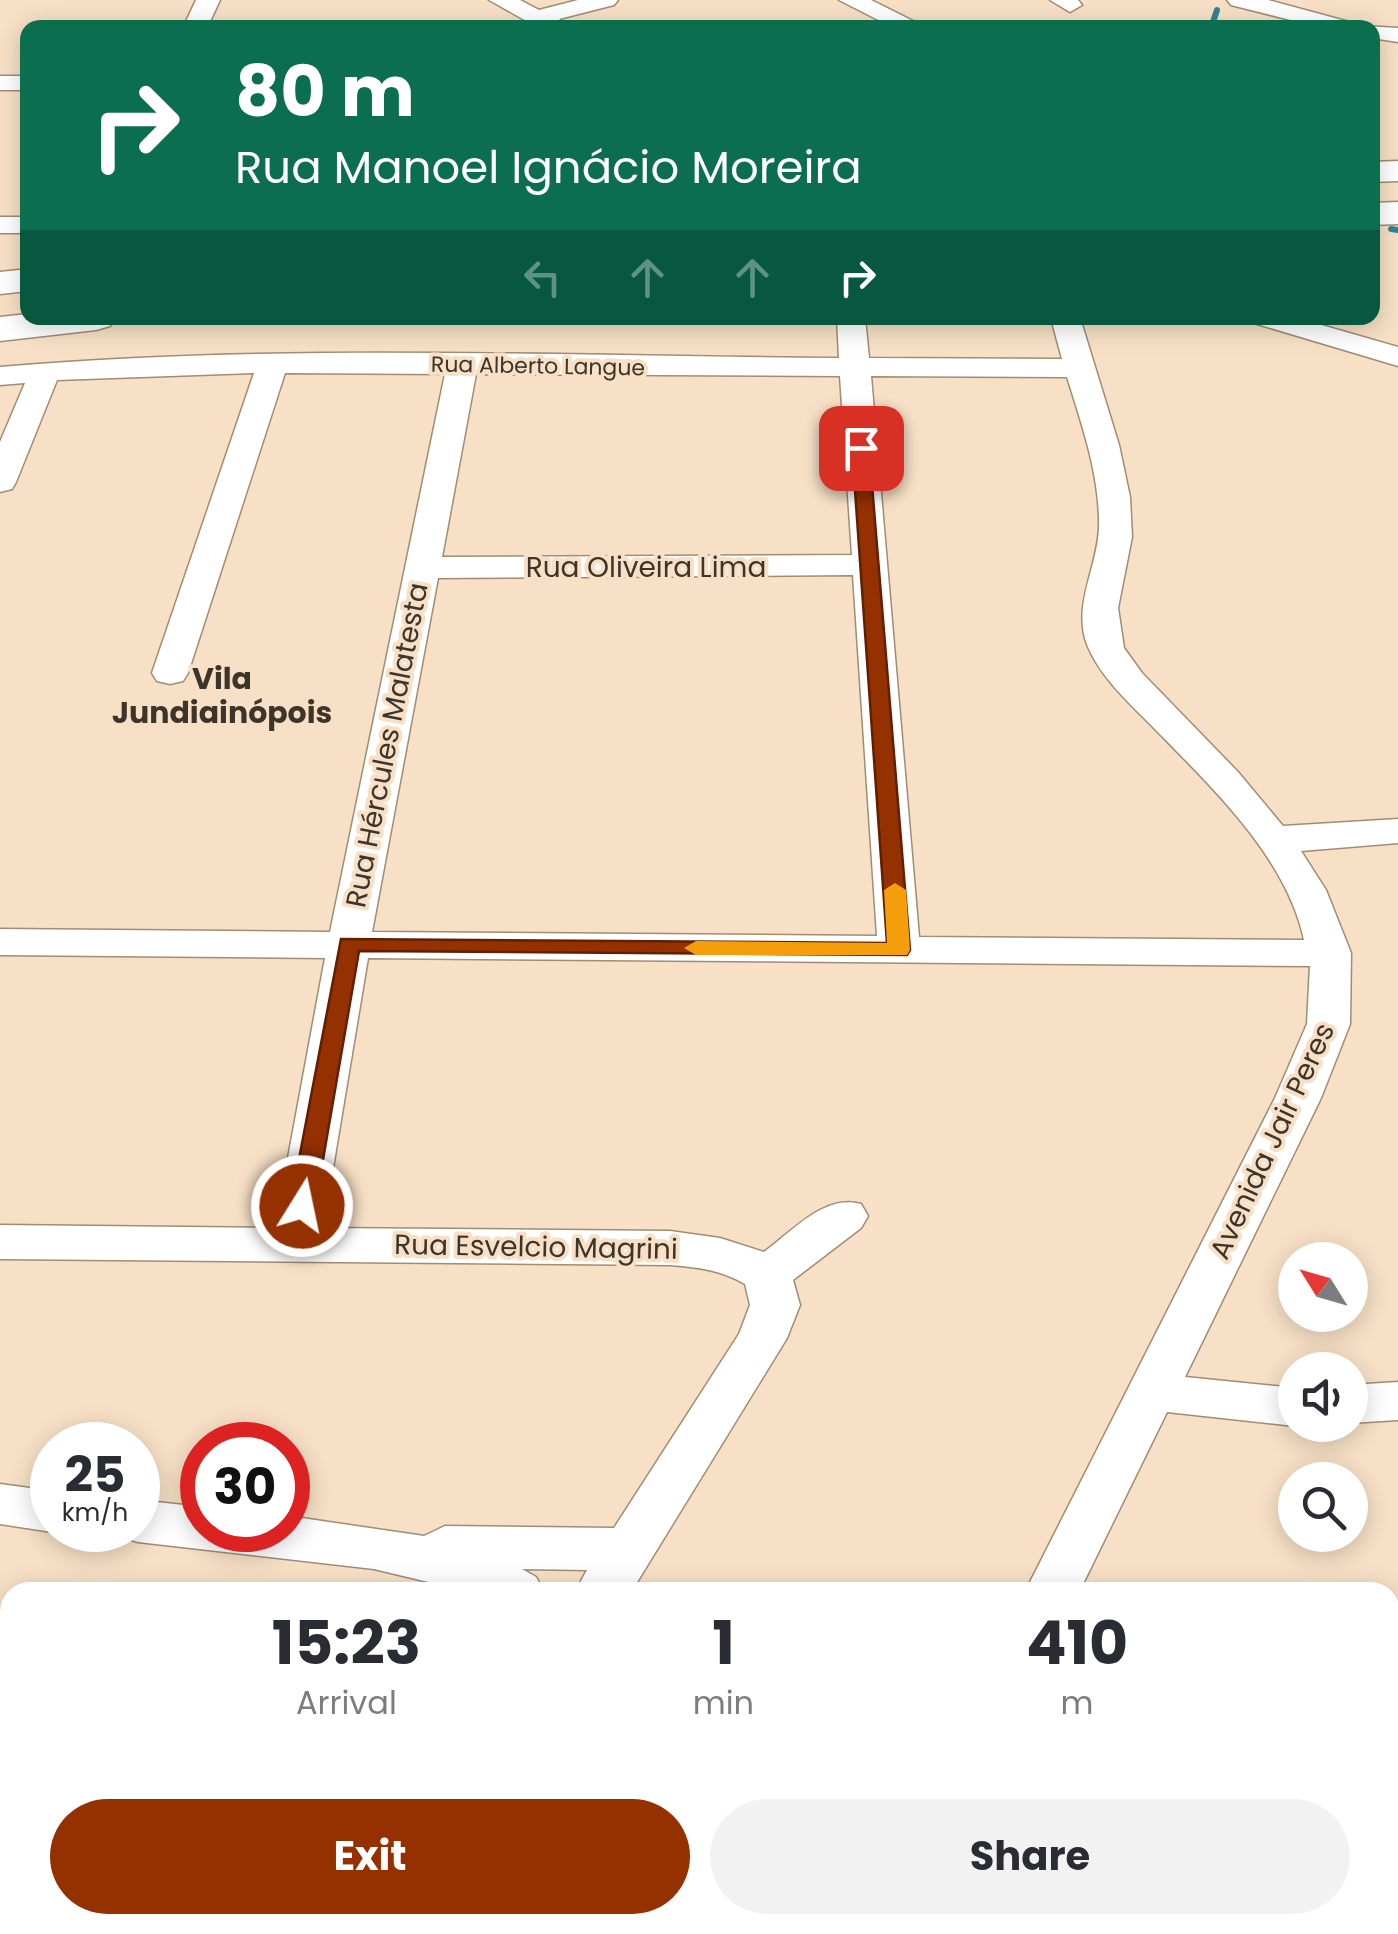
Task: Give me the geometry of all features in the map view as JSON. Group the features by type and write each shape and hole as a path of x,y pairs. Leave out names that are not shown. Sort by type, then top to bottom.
{"highway":[{"path":"0,329 35,325"}],"street":[{"path":"501,0 544,20"},
{"path":"553,20 606,0"},
{"path":"1239,0 1321,20"},
{"path":"849,11 880,13 896,20"},
{"path":"851,325 899,950"},
{"name":"Avenida Jair Peres","path":"1057,1582 1298,1098 1331,1014 1330,953 1314,908 1273,838 1136,687 1110,656 1101,633 1116,527 1111,478 1068,325"},
{"path":"1291,325 1398,357"},
{"path":"170,673 273,364"},
{"name":"Rua Alberto Langue","path":"0,376 45,371 273,364 1078,368"},
{"name":"Rua Hércules Malatesta","path":"296,1244 349,944 462,365"},
{"path":"0,482 45,371"},
{"name":"Rua Oliveira Lima","path":"421,568 871,565"},
{"path":"1273,838 1398,832"},
{"path":"0,942 1330,953"},
{"path":"310,1540 616,1571 762,1338 775,1305 767,1275 844,1216"},
{"name":"Rua Esvelcio Magrini","path":"0,1242 670,1248 717,1252 748,1262 767,1275"},
{"path":"1152,1392 1278,1405"},
{"path":"1368,1403 1398,1401"},
{"path":"0,1504 30,1508"},
{"path":"360,1546 477,1572 497,1582"}],"waterway":[{"path":"1214,20 1217,10"},
{"path":"1391,229 1398,230"}],"slow traffic":[{"path":"696,948 899,950 895,890"}],"district":[{"name":"Vila Jundiainópois","path":"222,695"}],"route":[{"path":"302,1206 349,944 899,950 861,448"}]}
